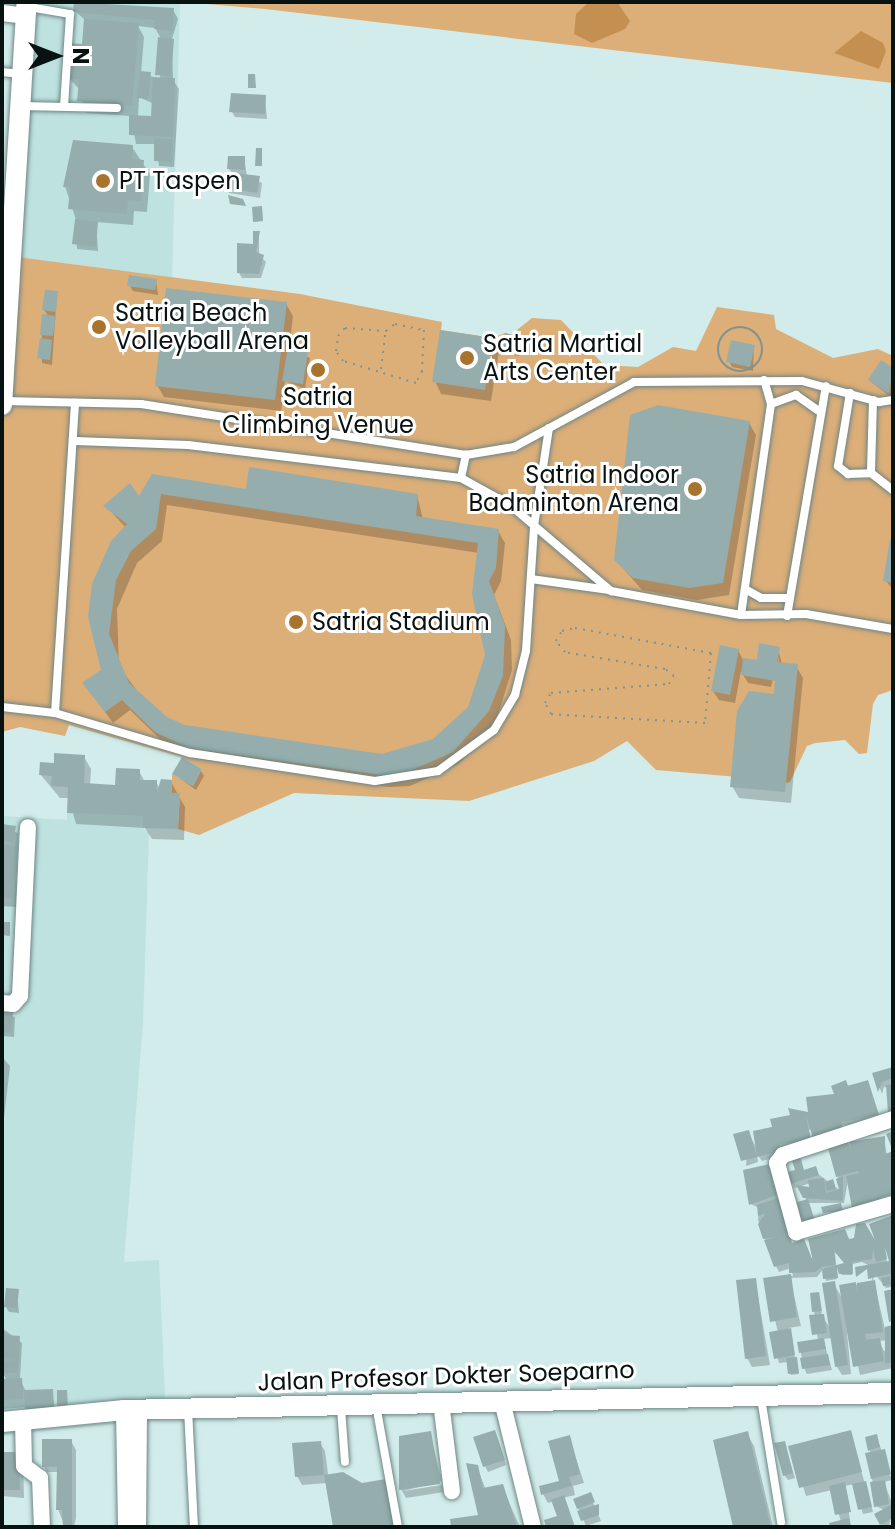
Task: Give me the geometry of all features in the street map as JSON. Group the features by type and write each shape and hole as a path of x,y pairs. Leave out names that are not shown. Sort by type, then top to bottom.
{"street":[{"path":"2,13 27,8 12,73 19,106 13,132 7,203 2,403"},
{"path":"2,1003 13,1004 20,996 28,827"},
{"path":"893,1119 783,1155 777,1163 796,1232 893,1204"},
{"name":"Jalan Profesor Dokter Soeparno","path":"2,1422 131,1410 340,1407 760,1393 893,1393"},
{"path":"502,1401 533,1527"},
{"path":"441,1402 452,1491"},
{"path":"126,1527 131,1410"},
{"path":"131,1410 138,1527"},
{"path":"23,1419 24,1466 40,1478 42,1527"}],"lane":[{"path":"27,8 70,14 64,106"},
{"path":"19,106 117,108"},
{"path":"2,403 141,404 466,455 514,447 634,382 764,380 826,386 873,400 893,400"},
{"path":"741,615 771,404 764,380"},
{"path":"787,616 814,476 820,412 826,386"},
{"path":"850,393 838,466 848,474 871,473 893,490"},
{"path":"771,404 796,395 820,412"},
{"path":"871,473 873,400"},
{"path":"55,713 75,441 75,403"},
{"path":"2,707 55,713 190,753 359,779 408,778 438,771 494,730 515,695 526,651 534,526 549,428"},
{"path":"75,441 188,445 461,478 510,505 611,591"},
{"path":"461,478 466,455"},
{"path":"531,579 741,615 806,614 893,629"},
{"path":"745,589 761,598 789,598"},
{"path":"760,1393 781,1522"},
{"path":"375,1405 398,1527"},
{"path":"340,1407 345,1462"},
{"path":"188,1409 194,1527"}],"path":[{"path":"395,324 424,330 422,371 416,383 402,383 381,369 343,361 336,351 338,336 345,328 386,331 395,324"},
{"path":"738,327 753,331 762,343 760,359 746,370 733,370 719,354 725,333 738,327"},
{"path":"381,369 386,331"},
{"path":"575,628 711,653 705,723 565,717 551,714 545,703 551,693 669,684 674,676 665,669 565,652 556,641 562,631 575,628"}],"shaded area":[{"path":"29,2 180,2 172,278 10,256 2,445 2,254"},
{"path":"184,2 893,2 893,83 265,9"},
{"path":"617,2 630,21 625,29 592,43 574,34 576,14 588,3"},
{"path":"861,31 883,43 886,51 879,69 834,53"},
{"path":"10,256 300,294 442,322 441,330 493,338 505,333 520,337 517,330 532,318 561,320 604,365 638,367 673,347 696,351 717,307 774,315 776,329 833,358 878,349 893,356 893,690 878,695 873,704 867,753 859,754 845,740 815,743 807,746 790,782 778,785 762,779 656,770 627,741 594,761 469,801 294,793 199,835 178,829 180,793 172,793 172,774 193,786 202,769 182,757 69,725 65,736 20,727 2,732 2,445"},
{"path":"67,813 143,816 143,828 149,833 143,1023 124,1262 159,1260 166,1419 2,1435 2,816 67,820"}],"building":[{"path":"74,2 174,8 172,31 154,29 155,20 73,12"},
{"path":"84,19 139,23 132,105 77,101 79,79 67,79 70,43 82,44"},
{"path":"158,37 174,39 171,76 155,75"},
{"path":"140,71 151,72 148,99 137,98"},
{"path":"248,74 255,74 256,88 248,88"},
{"path":"153,77 175,78 173,137 129,135 129,115 151,116"},
{"path":"231,93 266,95 265,114 229,112"},
{"path":"154,138 173,139 172,162 154,161"},
{"name":"PT Taspen","path":"73,140 133,145 132,159 144,160 141,201 128,200 127,214 68,209 70,187 63,187"},
{"path":"256,148 262,148 262,166 255,166"},
{"path":"228,156 245,156 245,170 227,169"},
{"path":"226,172 260,176 257,193 224,188"},
{"path":"228,195 243,199 246,206 230,204"},
{"path":"262,206 263,221 253,222 252,207"},
{"path":"75,219 98,222 96,247 72,244"},
{"path":"253,231 260,231 256,252 264,255 259,274 237,273 237,243 253,244"},
{"path":"129,275 157,279 155,290 127,286"},
{"path":"166,288 287,302 275,400 155,386"},
{"path":"45,290 58,291 56,312 42,310"},
{"path":"42,314 56,316 53,336 40,335"},
{"path":"440,330 493,338 485,390 432,382"},
{"path":"505,333 520,337 517,352 501,348"},
{"path":"40,338 52,340 50,360 37,358"},
{"path":"731,340 755,345 750,367 726,362"},
{"path":"288,347 308,351 303,384 282,381"},
{"path":"881,360 893,368 889,394 868,380"},
{"path":"658,405 750,421 723,583 689,588 633,578 614,560 630,415"},
{"path":"249,467 418,494 416,516 499,529 496,568 489,581 505,626 503,676 489,711 453,752 403,774 381,775 189,748 155,732 122,700 105,712 82,683 101,670 88,617 92,584 111,541 127,524 103,506 130,483 139,496 152,474 246,489","holes":["161,494 478,543 472,594 485,655 468,707 433,739 382,754 185,725 167,717 129,683 109,634 116,580 131,551 156,529"]},
{"path":"890,539 893,540 893,583 883,581"},
{"path":"759,643 780,647 777,662 798,664 785,792 730,787 737,711 749,691 774,694 775,681 741,675 743,658 757,660"},
{"path":"720,645 739,649 730,695 711,691"},
{"path":"54,753 85,755 84,783 115,785 116,768 140,769 140,780 157,780 157,792 161,779 172,780 172,793 180,793 178,829 143,828 143,816 67,813 68,787 51,786 52,776 39,775 40,762 54,763"},
{"path":"182,757 202,769 193,786 172,774"},
{"path":"2,824 16,826 13,842 2,841"},
{"path":"2,845 17,846 12,899 2,898"},
{"path":"2,922 10,922 10,936 2,935"},
{"path":"2,1010 13,1010 12,1032 2,1032"},
{"path":"893,1067 893,1078 882,1082 878,1092 872,1073"},
{"path":"846,1080 848,1086 868,1080 879,1115 842,1122 842,1130 814,1141 806,1116 811,1141 779,1144 780,1151 757,1157 753,1131 772,1127 770,1119 790,1115 788,1108 808,1112 806,1097 834,1094 831,1086"},
{"path":"893,1084 893,1113 888,1113 886,1085"},
{"path":"749,1130 757,1157 741,1161 733,1134"},
{"path":"893,1131 893,1151 886,1134"},
{"path":"885,1136 885,1154 893,1151 893,1194 852,1208 846,1176 859,1173 836,1177 828,1148 848,1142 851,1149 849,1142"},
{"path":"799,1152 804,1170 816,1166 819,1175 790,1184 787,1172 795,1170 791,1158"},
{"path":"770,1164 777,1195 749,1205 743,1170"},
{"path":"843,1176 843,1201 803,1198 796,1185 809,1187 808,1180 824,1178 826,1193 839,1189 836,1179"},
{"path":"833,1179 836,1189 827,1191 825,1182"},
{"path":"780,1197 789,1230 785,1236 790,1235 792,1243 804,1239 813,1261 808,1239 845,1229 849,1239 854,1238 856,1224 865,1223 875,1240 869,1224 893,1215 893,1273 868,1279 867,1269 856,1277 855,1267 889,1261 885,1247 887,1259 876,1262 873,1250 872,1259 852,1262 853,1274 839,1274 837,1267 838,1278 823,1279 822,1269 844,1263 834,1251 836,1265 822,1267 815,1272 789,1273 789,1263 774,1267 764,1240 778,1237 763,1239 758,1224 766,1213 758,1216 757,1205"},
{"path":"808,1199 815,1221 802,1224 797,1202"},
{"path":"841,1203 843,1211 823,1213 821,1207"},
{"path":"791,1274 797,1317 770,1322 763,1278"},
{"path":"890,1276 891,1285 883,1286 881,1278"},
{"path":"756,1278 766,1356 745,1359 736,1280"},
{"path":"875,1280 883,1332 865,1334 866,1340 880,1338 884,1361 853,1367 839,1285 856,1282 857,1293 857,1283"},
{"path":"835,1281 848,1365 835,1367 822,1283"},
{"path":"6,1288 19,1289 17,1308 4,1307"},
{"path":"893,1289 893,1321 889,1322 884,1291"},
{"path":"819,1292 822,1311 812,1312 810,1293"},
{"path":"824,1314 827,1333 812,1335 809,1315"},
{"path":"893,1325 893,1362 885,1364 885,1327"},
{"path":"2,1326 6,1335 20,1336 18,1372 2,1374 2,1361 17,1360 2,1359"},
{"path":"791,1328 795,1355 774,1359 769,1332"},
{"path":"824,1338 826,1349 799,1353 797,1342"},
{"path":"828,1354 830,1365 802,1369 800,1358"},
{"path":"797,1357 799,1373 788,1374 786,1358"},
{"path":"22,1378 23,1399 2,1400 2,1379"},
{"path":"53,1389 54,1410 25,1412 24,1390"},
{"path":"57,1390 67,1390 68,1407 57,1407"},
{"path":"495,1430 505,1460 483,1467 473,1437"},
{"path":"851,1430 862,1472 799,1488 788,1446"},
{"path":"431,1431 440,1484 399,1490 399,1436"},
{"path":"748,1431 771,1527 733,1527 713,1440"},
{"path":"877,1434 880,1447 868,1451 865,1437"},
{"path":"570,1435 580,1474 569,1477 572,1486 541,1495 539,1486 559,1481 548,1441"},
{"path":"42,1439 72,1439 72,1527 63,1527 62,1510 56,1510 57,1467 42,1467"},
{"path":"321,1441 324,1475 295,1477 292,1443"},
{"path":"785,1441 793,1473 783,1476 774,1443"},
{"path":"885,1449 891,1474 871,1479 865,1453"},
{"path":"2,1452 19,1452 20,1490 2,1490"},
{"path":"466,1463 478,1465 483,1488 503,1484 517,1527 451,1527 450,1519 478,1515"},
{"path":"343,1472 362,1483 386,1479 394,1527 333,1527 324,1475"},
{"path":"885,1480 889,1504 874,1507 870,1482"},
{"path":"866,1481 872,1507 858,1510 852,1484"},
{"path":"845,1482 851,1512 835,1515 829,1486"},
{"path":"591,1492 595,1502 577,1509 573,1499"},
{"path":"564,1495 575,1527 546,1527 544,1520 557,1516 551,1500"},
{"path":"599,1504 599,1515 581,1521 577,1511"},
{"path":"893,1504 893,1518 880,1525 874,1514"},
{"path":"849,1518 851,1527 830,1527 829,1523"}],"place":[{"name":"PT Taspen","path":"103,181"},
{"name":"Satria Beach Volleyball Arena","path":"99,327"},
{"name":"Satria Martial Arts Center","path":"467,358"},
{"name":"Satria Climbing Venue","path":"318,370"},
{"name":"Satria Indoor Badminton Arena","path":"695,489"},
{"name":"Satria Stadium","path":"296,622"}]}
